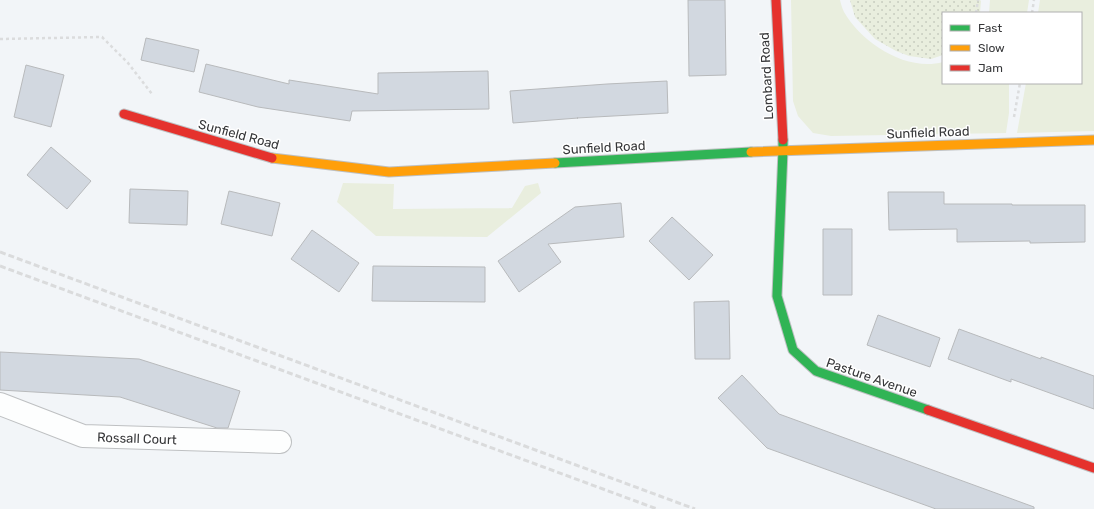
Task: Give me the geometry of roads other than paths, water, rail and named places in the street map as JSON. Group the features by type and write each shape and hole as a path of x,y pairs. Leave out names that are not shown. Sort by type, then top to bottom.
{"street":[{"name":"Lombard Road","path":"776,0 783,150"},
{"name":"Sunfield Road","path":"124,114 269,158 389,172 783,150 1094,140"},
{"name":"Pasture Avenue","path":"783,150 777,296 786,329 794,350 816,371 1094,468"},
{"name":"Rossall Court","path":"0,404 83,436 280,442"}],"railway":[{"path":"0,252 695,509"},
{"path":"0,266 657,509"}]}
